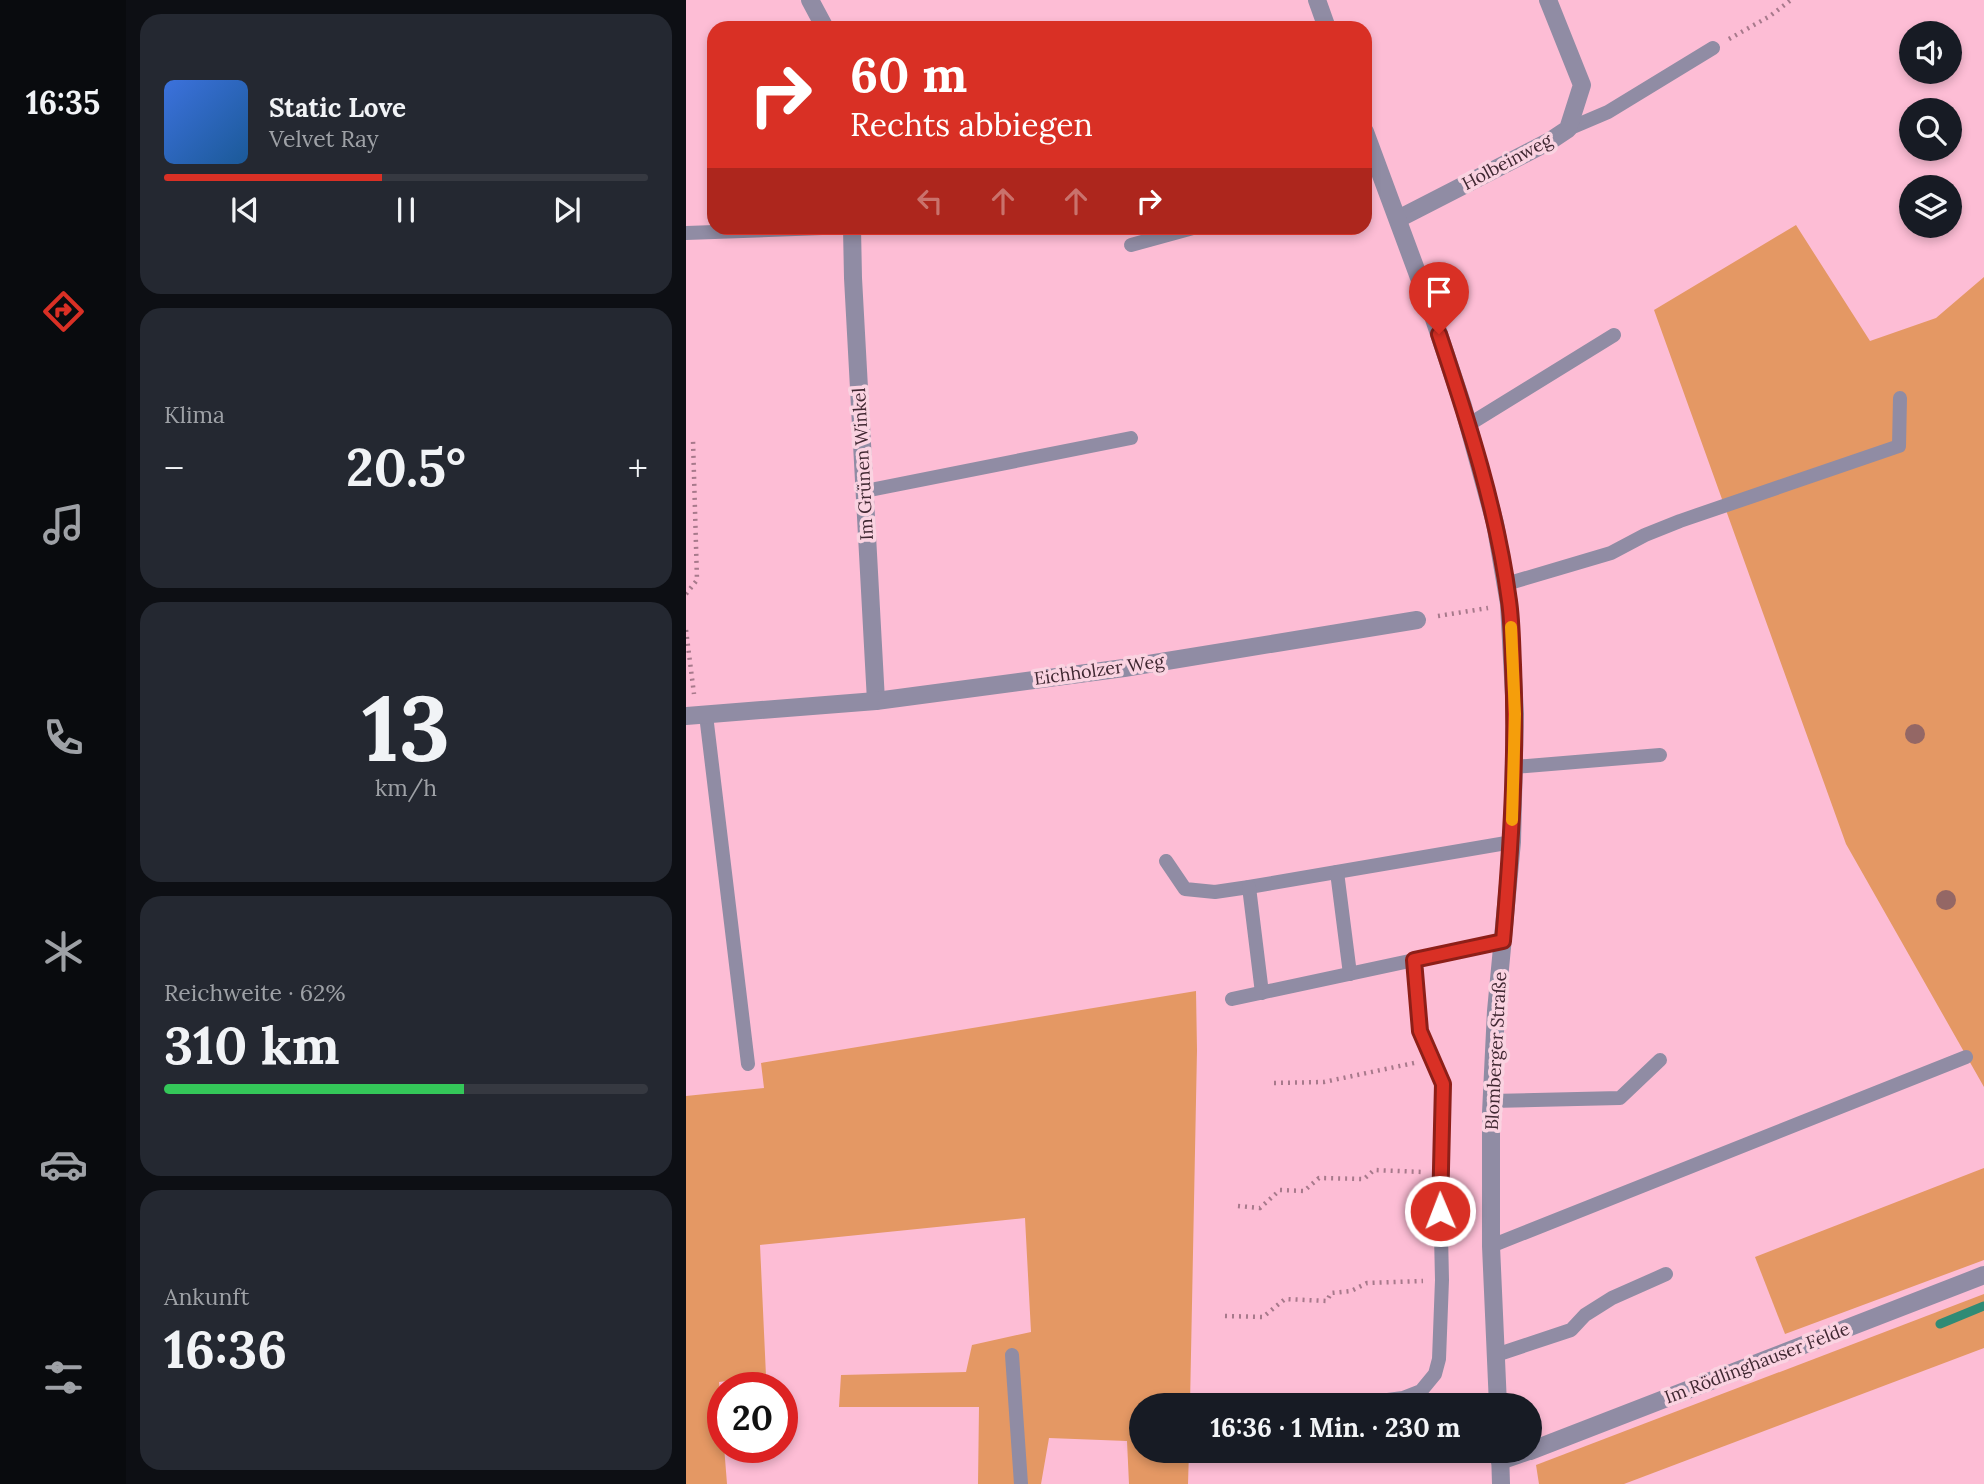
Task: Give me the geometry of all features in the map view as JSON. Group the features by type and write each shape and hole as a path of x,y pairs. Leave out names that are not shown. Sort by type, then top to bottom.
{"street":[{"path":"810,0 821,21"},
{"path":"1317,0 1324,21"},
{"name":"Holbeinweg","path":"1398,219 1550,141 1568,129 1582,85 1548,0"},
{"name":"Blomberger Straße","path":"1372,150 1431,310 1468,425 1495,523 1509,604 1515,714 1512,842 1491,1101 1491,1247 1498,1393"},
{"name":"Im Grünen Winkel","path":"852,235 876,701"},
{"name":"Eichholzer Weg","path":"696,716 876,701 1124,668 1417,620"},
{"name":"Im Rödlinghauser Felde","path":"1542,1446 1984,1275"},
{"path":"1500,1463 1502,1484"}],"lane":[{"path":"1568,129 1608,112 1713,48"},
{"path":"686,233 707,232"},
{"path":"1130,246 1168,235"},
{"path":"1468,425 1614,335"},
{"path":"1506,584 1611,553 1645,535 1681,521 1899,446 1900,398"},
{"path":"864,491 1131,438"},
{"path":"696,716 748,1065"},
{"path":"1514,767 1660,755"},
{"path":"1166,861 1185,889 1215,892 1512,842"},
{"path":"1337,872 1350,974"},
{"path":"1250,887 1262,993"},
{"path":"1232,999 1503,941"},
{"path":"1414,960 1420,1031 1443,1084 1439,1359 1435,1374 1421,1391 1416,1393"},
{"path":"1491,1247 1966,1057"},
{"path":"1491,1101 1620,1098 1660,1060"},
{"path":"1496,1355 1571,1330 1585,1315 1612,1298 1666,1274"},
{"path":"1012,1354 1021,1484"}],"path":[{"path":"1713,48 1770,16 1791,0"},
{"path":"686,594 697,580 693,440"},
{"path":"1417,620 1509,604"},
{"path":"686,630 696,716"},
{"path":"1274,1083 1324,1082 1432,1059"},
{"path":"1238,1206 1261,1208 1280,1190 1304,1191 1319,1178 1364,1179 1374,1170 1440,1173"},
{"path":"1225,1316 1263,1317 1285,1299 1327,1301 1331,1293 1351,1291 1367,1283 1442,1280"}],"shaded area":[{"path":"1796,225 1870,341 1936,318 1984,277 1984,1087 1846,844 1654,310"},
{"path":"1196,991 1190,1393 1129,1393 1129,1463 1189,1463 1188,1484 1129,1484 1127,1441 1049,1438 1041,1484 978,1484 979,1407 839,1407 841,1375 966,1372 972,1345 1031,1332 1025,1218 760,1245 766,1372 707,1372 707,1463 725,1463 727,1484 686,1484 686,1096 764,1088 761,1063"},
{"path":"1984,1168 1984,1260 1785,1334 1755,1257"},
{"path":"1984,1294 1984,1348 1624,1484 1539,1484 1536,1465"}],"waterway":[{"path":"1940,1324 1984,1306"}],"slow traffic":[{"path":"1511,627 1515,714 1512,820"}],"route":[{"path":"1439,334 1463,406 1495,523 1503,563 1509,604 1515,714 1512,842 1503,941 1414,960 1420,1031 1443,1084 1440,1211"}]}
